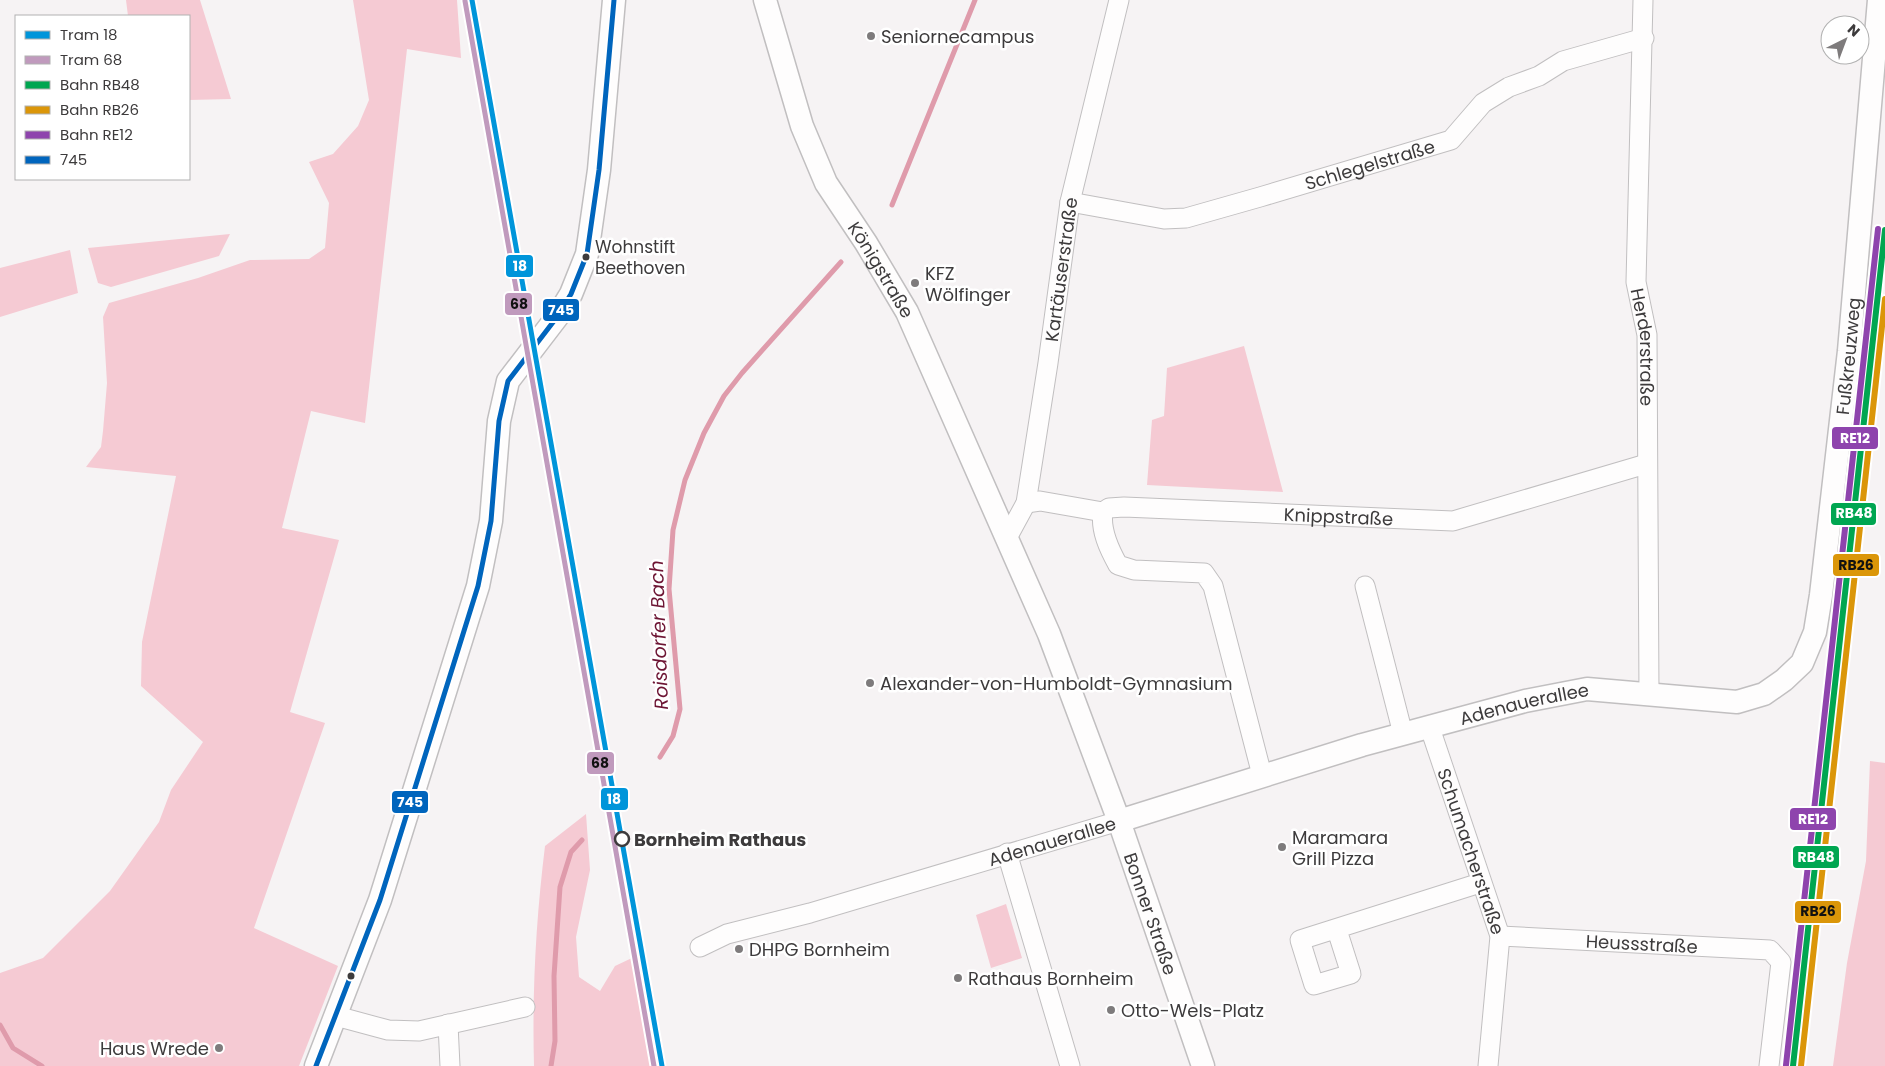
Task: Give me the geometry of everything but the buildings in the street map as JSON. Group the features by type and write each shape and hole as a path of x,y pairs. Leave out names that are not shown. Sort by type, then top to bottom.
{"street":[{"path":"316,1066 380,900 478,586 491,521 499,421 506,388 521,362 557,317 571,294 588,254 599,170 614,0"},
{"name":"Königstraße","path":"765,0 802,126 826,183 866,243 907,312 1007,538"},
{"name":"Kartäuserstraße","path":"1007,538 1026,503 1048,363 1070,202 1119,0"},
{"name":"Herderstraße","path":"1643,0 1644,38 1636,282 1647,335 1646,464 1649,694"},
{"name":"Fußkreuzweg","path":"1649,694 1737,702 1764,694 1784,680 1802,663 1815,632 1849,351 1879,0"},
{"name":"Schlegelstraße","path":"1070,202 1164,219 1186,218 1260,197 1451,140 1483,103 1509,87 1539,76 1563,61 1644,38"},
{"name":"Knippstraße","path":"1026,503 1040,501 1103,512 1109,508 1124,507 1454,521 1646,464"},
{"path":"1103,512 1101,522 1111,553 1118,565 1134,570 1204,573 1213,586 1262,775"},
{"name":"Bonner Straße","path":"1007,538 1049,634 1119,821 1203,1066"},
{"path":"1366,586 1403,734"},
{"name":"Adenauerallee","path":"700,947 727,934 810,913 1119,821 1262,775 1525,701 1587,689 1649,694"},
{"name":"Schumacherstraße","path":"1430,728 1480,883 1500,936 1488,1066"},
{"path":"1007,853 1070,1066"},
{"path":"1336,930 1480,883"},
{"name":"Heussstraße","path":"1500,936 1770,950 1781,962 1769,1066"},
{"path":"336,1016 388,1030 419,1031 525,1006"},
{"path":"448,1024 450,1066"}],"shaded area":[{"path":"126,0 200,0 231,99 190,100 190,15 128,15"},
{"path":"353,0 457,0 461,58 407,49 365,423 311,411 282,528 339,540 290,712 325,723 254,928 338,966 299,1066 0,1066 0,973 43,958 110,891 159,822 171,790 203,742 141,686 142,642 176,476 86,467 101,447 103,431 107,383 103,317 109,303 198,278 250,260 309,259 325,248 329,203 309,162 333,154 358,126 369,100"},
{"path":"230,234 219,256 111,287 98,283 88,248"},
{"path":"70,250 78,293 0,317 0,268"},
{"path":"1244,346 1283,492 1147,485 1152,420 1164,416 1167,368"},
{"path":"1870,761 1885,763 1885,1066 1833,1066 1847,963 1866,861"},
{"path":"586,814 590,870 576,937 579,977 600,991 615,966 634,957 652,1066 534,1066 535,956 545,846"},
{"path":"1006,904 1022,958 991,968 976,915"}],"waterway":[{"path":"892,205 975,0"},
{"name":"Roisdorfer Bach","path":"660,757 673,736 680,709 669,589 673,530 685,480 704,433 724,396 742,373 841,262"},
{"name":"Roisdorfer Bach","path":"551,1066 555,1041 554,976 560,887 571,852 582,840"},
{"path":"0,1025 13,1048 42,1066"}],"tram line":[{"name":"18","path":"472,0 662,1066"},
{"name":"68","path":"465,1 654,1066"}],"rail line":[{"name":"RE12","path":"1786,1065 1878,229"},
{"name":"RB48","path":"1793,1066 1885,230"},
{"name":"RB26","path":"1801,1066 1885,299"}],"transit line":[{"name":"745","path":"316,1066 380,900 478,586 491,521 499,421 508,381 557,317 571,294 587,254 599,170 614,0"}],"place":[{"name":"Seniornecampus","path":"871,36"},
{"name":"Wohnstift Beethoven","path":"586,257"},
{"name":"KFZ Wölfinger","path":"915,283"},
{"name":"Alexander-von-Humboldt-Gymnasium","path":"870,683"},
{"name":"Bornheim Rathaus","path":"622,839"},
{"name":"Maramara Grill Pizza","path":"1282,847"},
{"name":"DHPG Bornheim","path":"739,949"},
{"name":"Rathaus Bornheim","path":"958,978"},
{"name":"Otto-Wels-Platz","path":"1111,1010"},
{"name":"Haus Wrede","path":"219,1048"}]}
